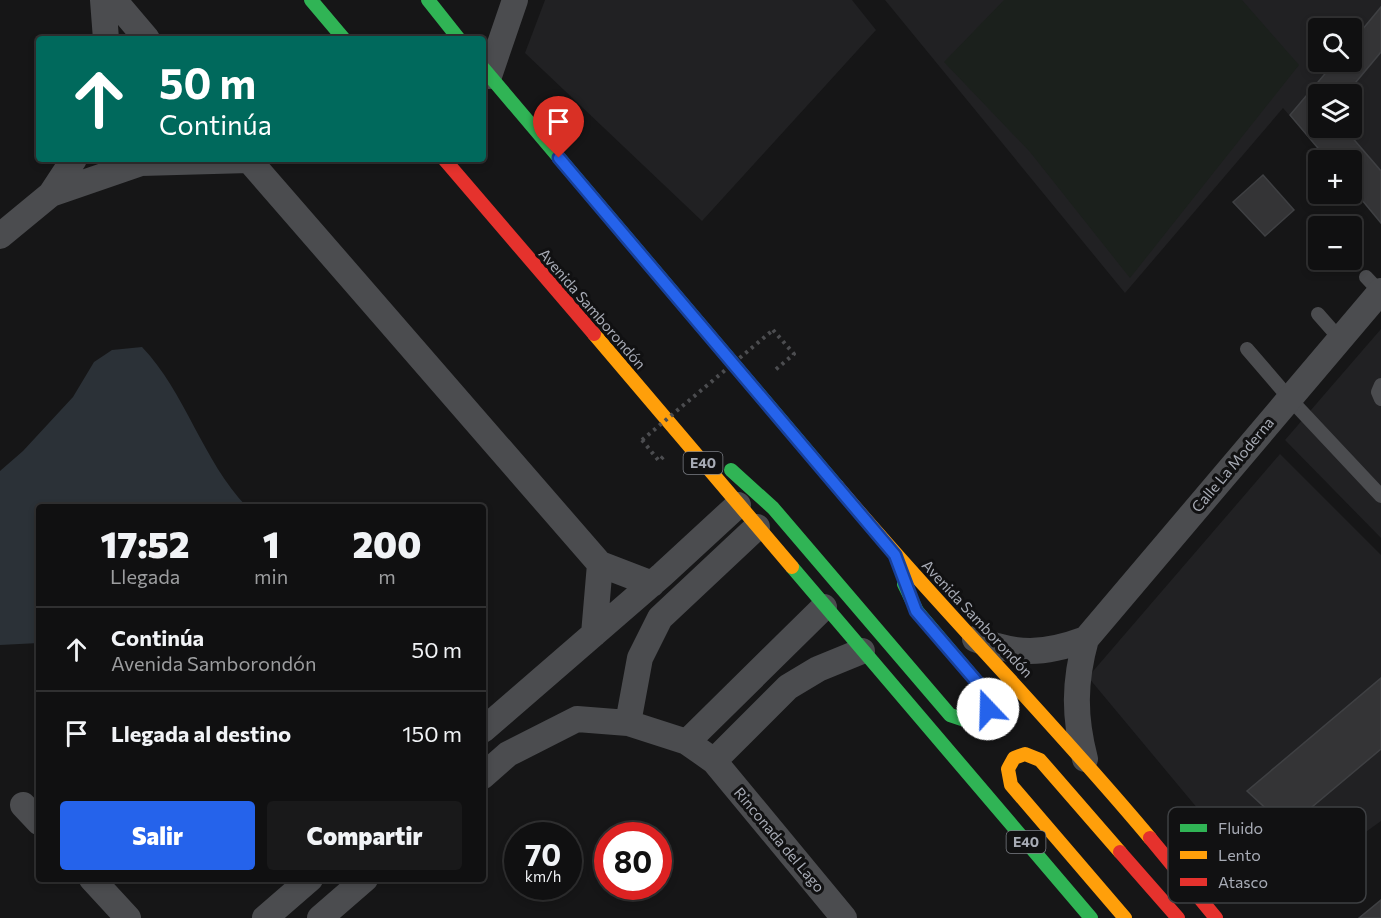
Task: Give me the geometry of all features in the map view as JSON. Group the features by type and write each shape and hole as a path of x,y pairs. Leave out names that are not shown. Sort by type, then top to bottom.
{"highway":[{"path":"311,0 341,36"},
{"path":"428,0 457,36"},
{"name":"Avenida Samborondón","path":"486,72 895,555 1085,760 1168,860"},
{"name":"Avenida Samborondón","path":"447,162 1091,918"},
{"path":"628,376 773,508 950,715 963,723 972,723 981,719 988,709 988,699 983,689 916,611 895,555"},
{"path":"1125,918 1011,785 1007,776 1008,766 1014,758 1023,753 1032,754 1040,760 1178,918"},
{"name":"Avenida Samborondón","path":"1204,903 1216,918"}],"street":[{"path":"103,0 106,36"},
{"path":"114,0 144,36"},
{"path":"486,72 515,0"},
{"path":"0,236 51,194 72,162"},
{"path":"51,194 141,164 194,162"},
{"path":"250,162 600,564 652,584"},
{"name":"Calle La Moderna","path":"1085,760 1077,731 1075,700 1078,669 1086,639 1340,339 1376,287"},
{"path":"486,727 652,584 738,505"},
{"path":"628,723 640,658 660,618 757,527"},
{"path":"594,634 600,564"},
{"path":"687,742 825,607"},
{"path":"975,639 1002,649 1030,652 1058,649 1086,639"},
{"path":"714,762 761,713 797,682 818,669 862,651"},
{"path":"774,659 797,682"},
{"name":"Rinconada del Lago","path":"486,773 508,754 577,719 628,723 687,742 714,762 844,918"},
{"path":"95,882 128,918"},
{"path":"265,918 307,882"},
{"path":"320,918 361,882"}],"lane":[{"path":"1318,314 1340,339"},
{"path":"1247,349 1290,399 1381,496"},
{"path":"1381,385 1378,392 1381,399"}],"path":[{"path":"659,461 642,440 773,330 794,354"}],"shaded area":[{"path":"545,0 852,0 876,30 702,221 525,53"},
{"path":"885,0 1381,0 1381,223 1362,200 1362,150 1319,150 1309,138 1362,138 1362,84 1308,84 1308,137 1283,108 1125,293"},
{"path":"1004,0 1242,0 1299,65 1130,278 1030,152 944,62"},
{"path":"1381,329 1381,538 1285,440"},
{"path":"142,347 171,385 218,469 244,504 36,504 36,643 0,645 0,471 23,451 73,397 94,362 112,350"},
{"path":"1280,454 1381,555 1381,821 1366,832 1366,807 1196,807 1088,677"}],"building":[{"path":"1381,7 1381,52 1354,84 1316,84 1327,72 1362,72 1362,30"},
{"path":"1308,94 1308,136 1290,115"},
{"path":"1309,138 1353,138 1381,171 1381,223 1362,200 1362,150 1320,150"},
{"path":"1263,175 1294,210 1265,236 1233,202"},
{"path":"1381,678 1381,749 1312,807 1264,807 1247,791"},
{"path":"1381,900 1381,918 1359,918"}],"traffic: fast":[{"path":"311,0 341,36"},
{"path":"428,0 457,36"},
{"path":"486,72 837,486"},
{"path":"731,470 773,508 950,715 968,721 981,719 987,707 983,689 917,611 904,584"},
{"path":"792,567 1091,918"}],"traffic: slow":[{"path":"594,334 792,567"},
{"path":"837,486 1150,838"},
{"path":"1120,852 1040,760 1025,754 1014,758 1008,769 1011,785 1125,918"}],"traffic: jam":[{"path":"447,162 594,334"},
{"path":"1150,838 1168,860"},
{"path":"1120,852 1178,918"},
{"path":"1204,903 1216,918"}],"route":[{"path":"559,158 895,555 901,578 916,611 983,689 988,699 988,709"}]}
